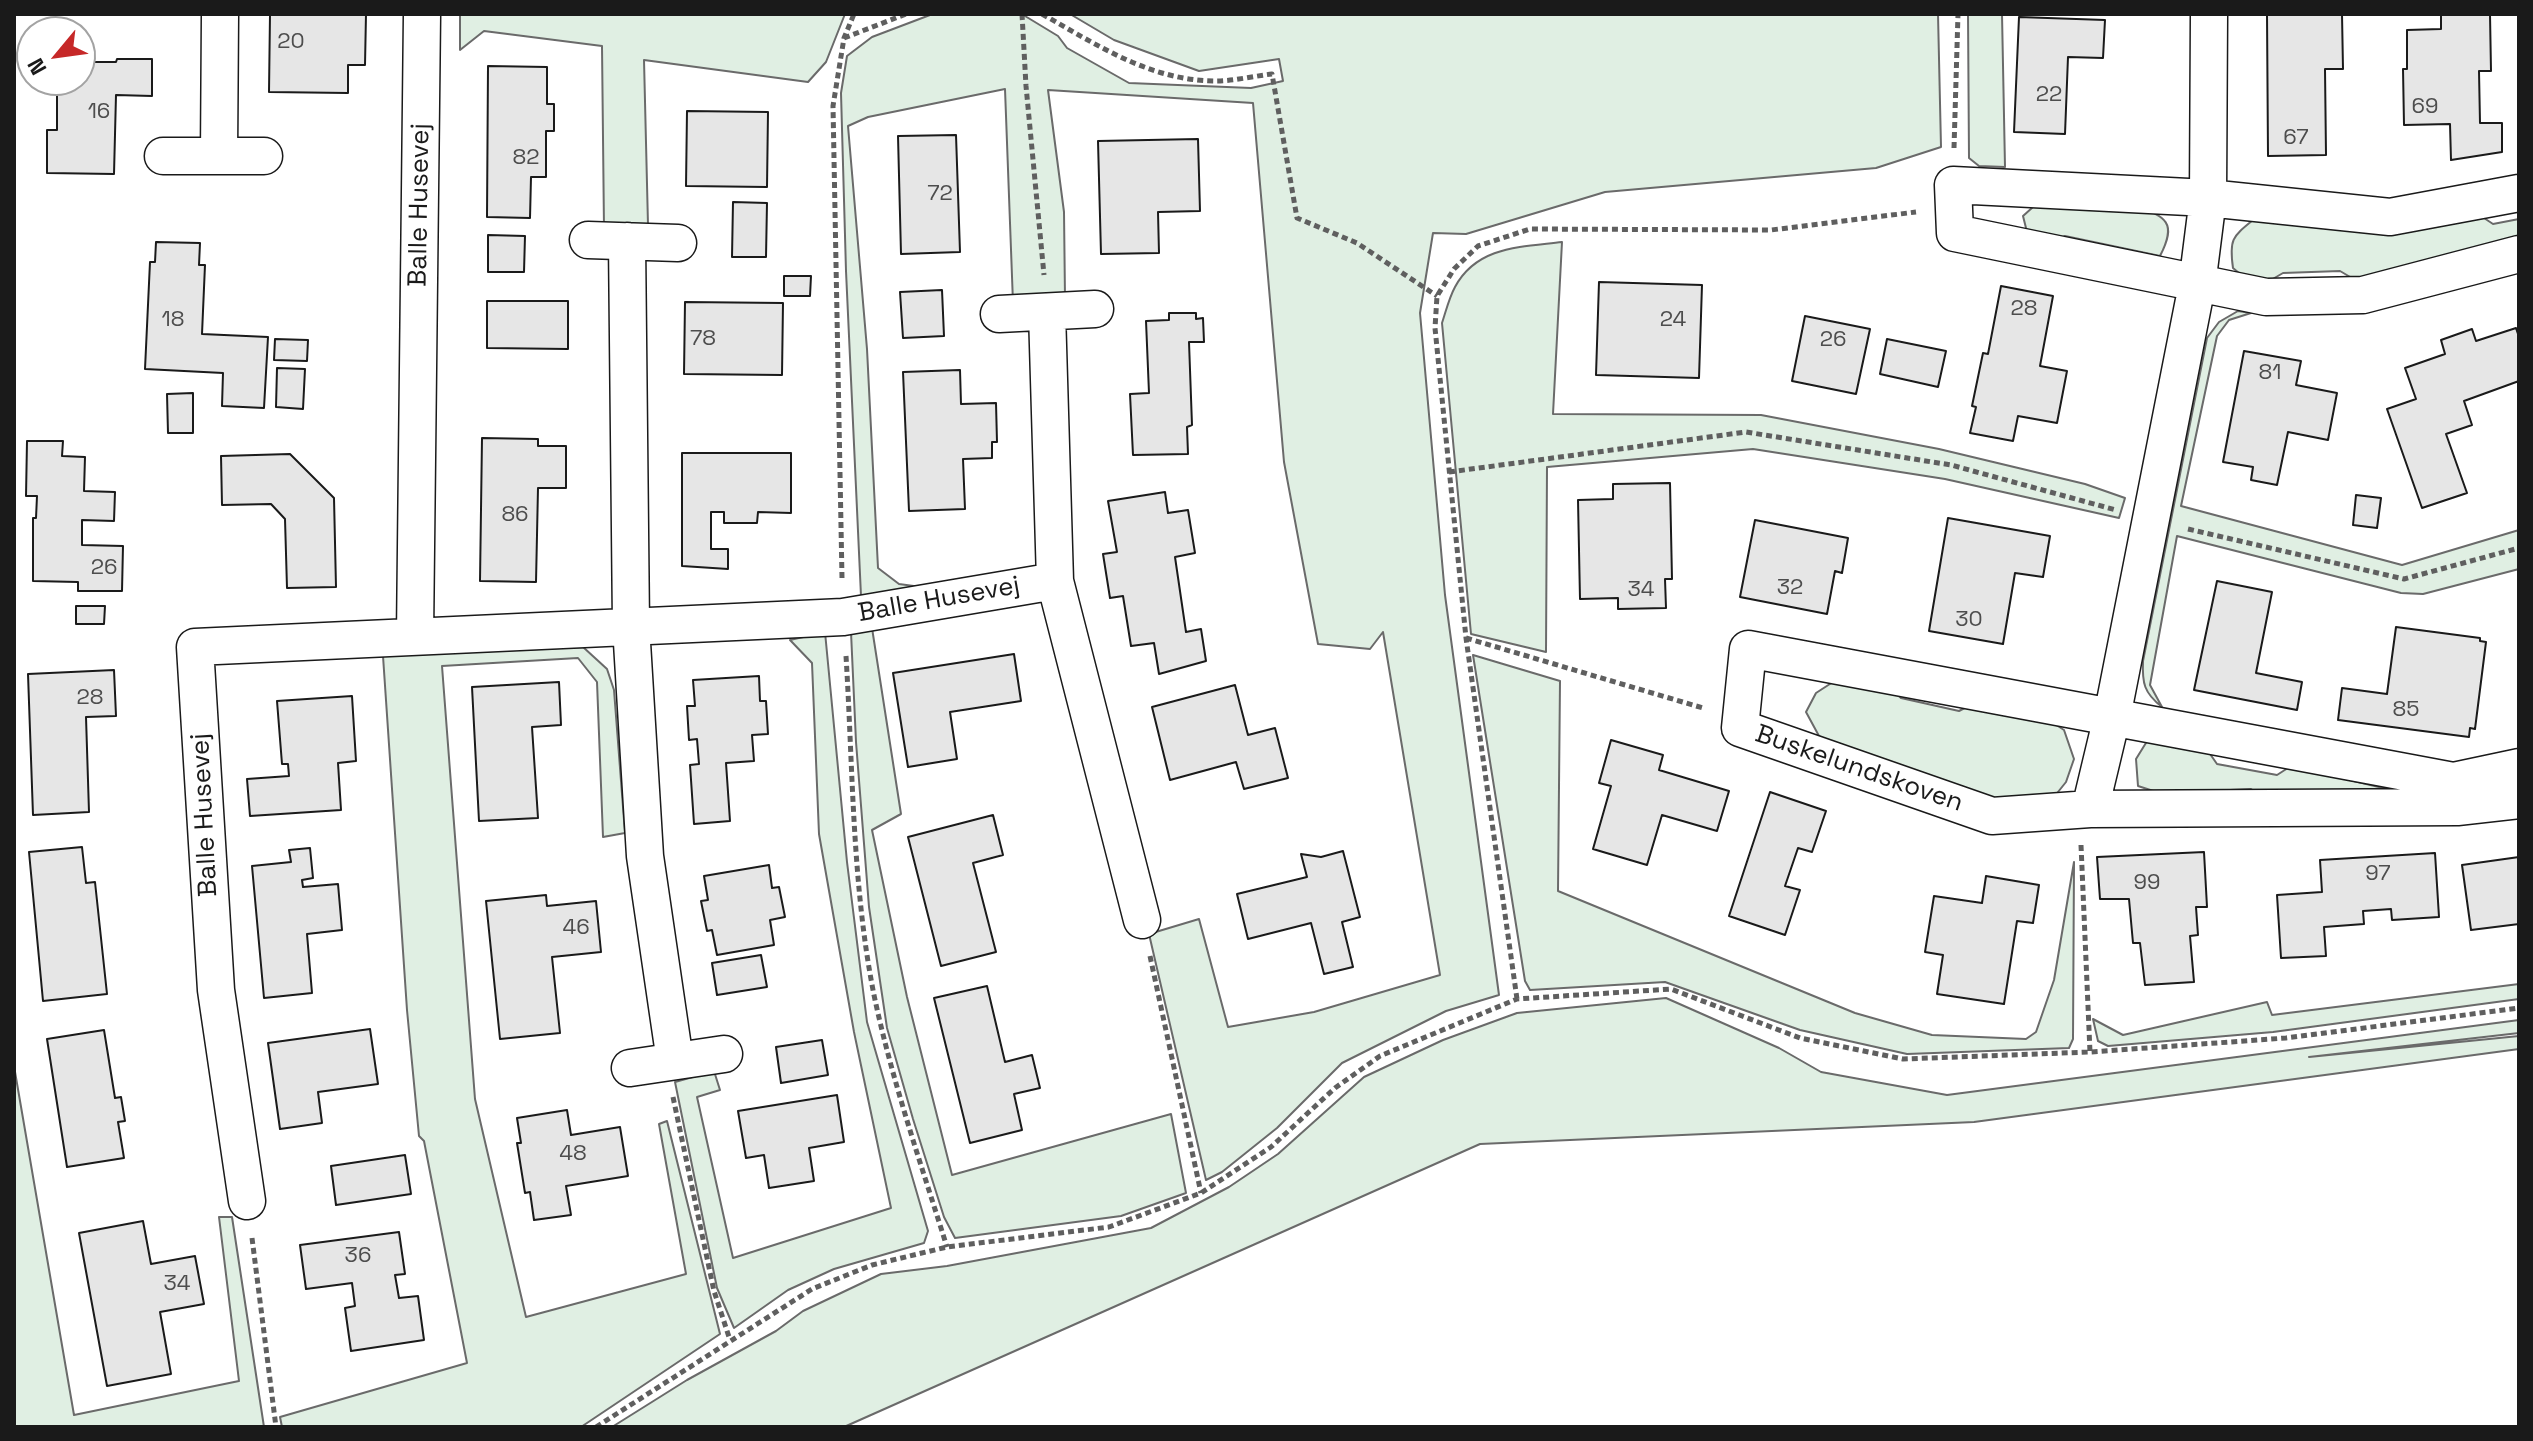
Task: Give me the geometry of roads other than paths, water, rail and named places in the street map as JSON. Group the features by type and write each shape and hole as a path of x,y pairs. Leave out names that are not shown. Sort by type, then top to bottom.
{"street":[{"path":"219,156 220,14"},
{"name":"Balle Husevej","path":"415,636 422,14"},
{"path":"2090,809 2112,717 2197,285 2208,198 2209,14"},
{"path":"163,156 264,156"},
{"path":"2519,193 2390,217 2208,198 1953,196 1955,233 2266,297 2363,295 2519,254"},
{"path":"588,240 678,243"},
{"path":"627,241 631,626 645,856 675,1061"},
{"path":"999,314 1095,309"},
{"name":"Balle Husevej","path":"1047,312 1055,581 1142,920"},
{"name":"Balle Husevej","path":"247,1201 216,990 195,647 843,617 1055,581"},
{"name":"Buskelundskoven","path":"2519,767 2453,781 1748,649 1740,728 1992,816 2090,809 2457,807 2519,800"},
{"path":"630,1068 724,1054"}]}
